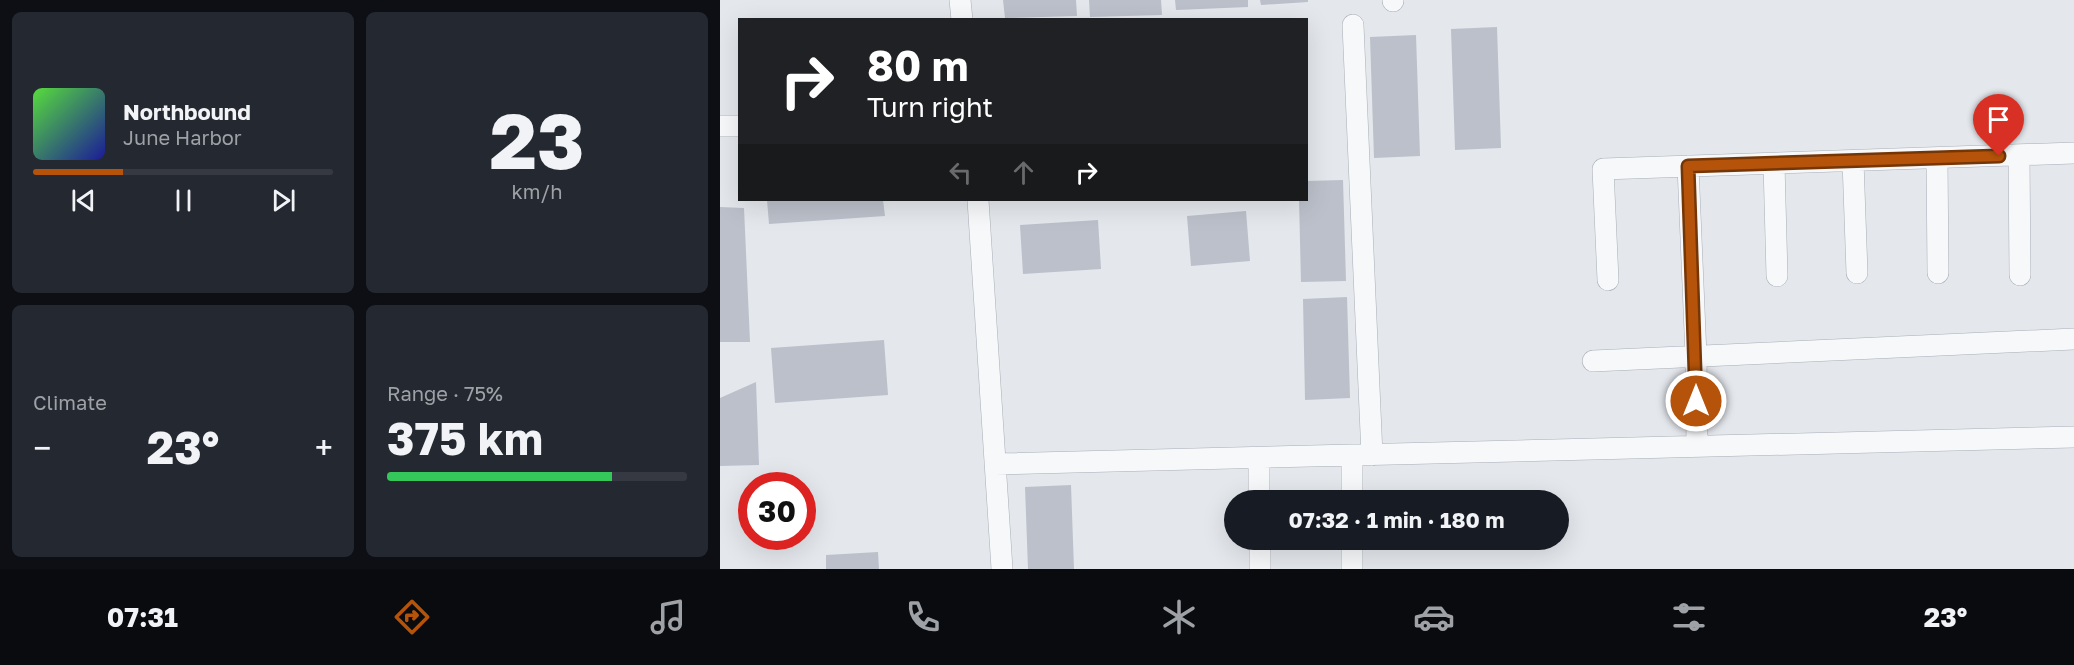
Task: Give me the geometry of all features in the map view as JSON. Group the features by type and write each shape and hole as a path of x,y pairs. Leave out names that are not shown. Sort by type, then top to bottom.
{"street":[{"path":"960,0 962,18"},
{"path":"1353,25 1362,455 1354,490"},
{"path":"720,126 738,126"},
{"path":"1608,280 1603,169 2074,153"},
{"path":"2019,155 2020,275"},
{"path":"1937,158 1938,273"},
{"path":"1853,161 1857,273"},
{"path":"1774,164 1777,276"},
{"path":"1688,166 1696,356 1697,446"},
{"path":"978,201 1002,569"},
{"path":"1593,361 2074,339"},
{"path":"995,464 2074,437"},
{"path":"1259,458 1259,490"},
{"path":"1260,550 1260,569"},
{"path":"1352,550 1352,569"}],"building":[{"path":"1003,0 1076,0 1077,16 1005,18"},
{"path":"1089,0 1161,0 1162,15 1090,17"},
{"path":"1175,0 1248,0 1248,7 1176,10"},
{"path":"1260,0 1308,0 1308,2 1261,5"},
{"path":"1497,27 1501,148 1455,150 1451,29"},
{"path":"1416,35 1420,156 1374,158 1370,37"},
{"path":"1343,180 1346,281 1301,282 1299,201 1308,201 1308,181"},
{"path":"767,201 883,201 885,216 769,224"},
{"path":"720,207 744,208 750,342 720,342"},
{"path":"1246,211 1250,261 1191,266 1187,216"},
{"path":"1098,220 1101,269 1023,274 1020,225"},
{"path":"1347,297 1350,398 1305,400 1303,299"},
{"path":"884,340 888,395 775,403 771,348"},
{"path":"756,382 759,465 720,466 720,398"},
{"path":"1071,485 1074,569 1028,569 1025,487"},
{"path":"878,552 879,569 826,569 826,555"}],"route":[{"path":"1696,401 1688,166 1999,156"}]}
